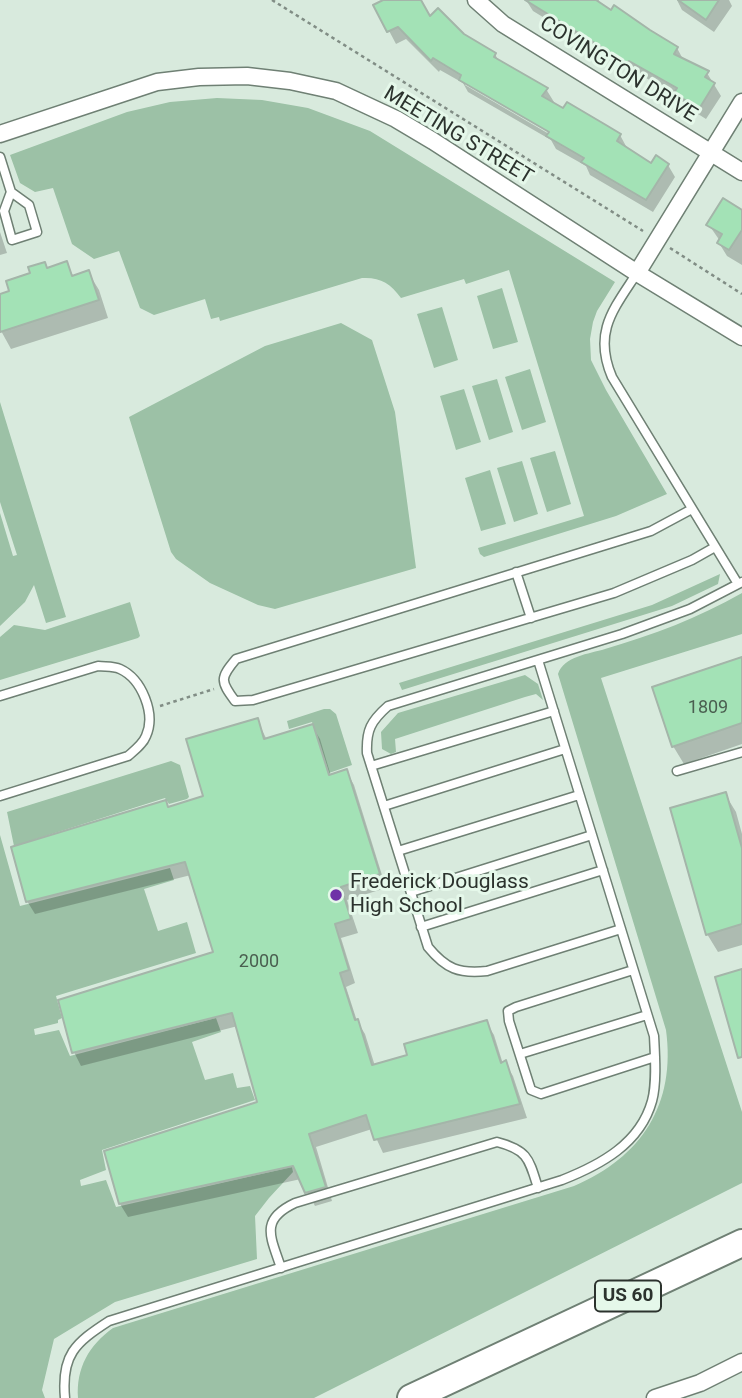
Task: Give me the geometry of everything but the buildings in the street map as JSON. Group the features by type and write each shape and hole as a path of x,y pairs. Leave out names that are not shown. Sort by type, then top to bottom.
{"highway":[{"name":"US 60","path":"411,1398 742,1243"}],"street":[{"name":"COVINGTON DRIVE","path":"476,0 503,24 742,172"},
{"name":"MEETING STREET","path":"0,134 157,82 235,76 290,80 336,91 396,119 742,337"},
{"path":"638,273 742,102"},
{"path":"655,1398 700,1383 742,1362"}],"lane":[{"path":"0,157 10,192 4,211 12,240 37,232 29,205 10,192"},
{"path":"621,929 498,968 468,973 450,968 428,947 367,753 366,736 375,718 388,706 622,634 690,609 740,583 715,547 612,377 606,362 604,331 611,314 638,273"},
{"path":"692,509 651,531 236,659 224,673 224,686 235,701 253,700 614,593 692,560 715,547"},
{"path":"516,572 531,618"},
{"path":"65,1398 65,1370 72,1349 110,1321 538,1188 593,1168 619,1150 637,1130 652,1101 654,1037 538,660"},
{"path":"0,696 98,666 113,667 130,675 141,690 150,722 146,737 128,756 0,796"},
{"path":"371,766 554,711"},
{"path":"384,806 565,749"},
{"path":"677,771 742,752"},
{"path":"398,851 579,795"},
{"path":"411,892 592,835"},
{"path":"421,927 603,870"},
{"path":"634,970 508,1011 531,1090 541,1094 655,1058"},
{"path":"520,1054 648,1015"},
{"path":"281,1268 270,1234 272,1220 280,1210 295,1203 497,1142 517,1147 530,1162 538,1188"}],"path":[{"path":"272,0 649,235"},
{"path":"668,247 742,294"},
{"path":"148,710 224,686"}],"green space":[{"path":"217,98 262,100 308,108 370,131 615,282 593,322 590,339 591,360 667,494 616,516 484,557 478,548 584,516 509,270 466,284 464,279 401,298 384,282 362,278 220,321 219,317 211,319 205,299 154,315 140,308 119,251 94,259 72,244 53,188 35,192 20,183 10,155 127,112 170,102"},
{"path":"502,288 518,342 493,349 477,296"},
{"path":"442,307 458,360 434,368 417,314"},
{"path":"341,323 372,340 395,412 416,568 275,609 258,605 210,583 176,559 171,552 129,417 265,346"},
{"path":"530,369 546,422 522,430 505,377"},
{"path":"497,379 513,432 489,440 472,386"},
{"path":"464,389 481,442 456,450 440,396"},
{"path":"0,402 66,617 46,623 34,585 25,602 0,626 0,513 13,556 17,555 0,502"},
{"path":"555,451 571,504 547,512 530,458"},
{"path":"522,461 538,514 514,522 497,468"},
{"path":"490,470 506,524 481,531 465,478"},
{"path":"720,574 718,584 672,606 402,690 399,683 652,605"},
{"path":"742,593 742,634 601,678 742,1112 742,1183 314,1398 78,1398 79,1377 86,1358 97,1342 113,1328 574,1186 598,1174 636,1143 659,1104 665,1082 668,1057 666,1030 558,674 571,659 675,625"},
{"path":"130,602 140,636 138,638 0,680 0,637 14,625 45,630"},
{"path":"525,675 538,684 543,700 536,694 525,697 395,739 396,752 391,754 382,749 381,732 398,713"},
{"path":"330,709 336,714 352,765 329,773 312,722 289,729 287,721"},
{"path":"171,761 180,765 189,797 187,799 169,804 165,798 14,846 7,812"},
{"path":"0,835 20,906 170,868 174,880 144,889 158,931 187,922 196,953 56,996 62,1018 58,1023 34,1029 35,1035 59,1030 70,1056 216,1018 221,1032 192,1042 205,1080 233,1073 237,1088 250,1086 255,1100 102,1150 106,1170 80,1180 81,1186 106,1180 116,1207 292,1167 293,1172 255,1216 257,1259 115,1302 54,1339 42,1390 45,1398 0,1398"}],"place":[{"name":"Frederick Douglass High School","path":"336,895"}]}
